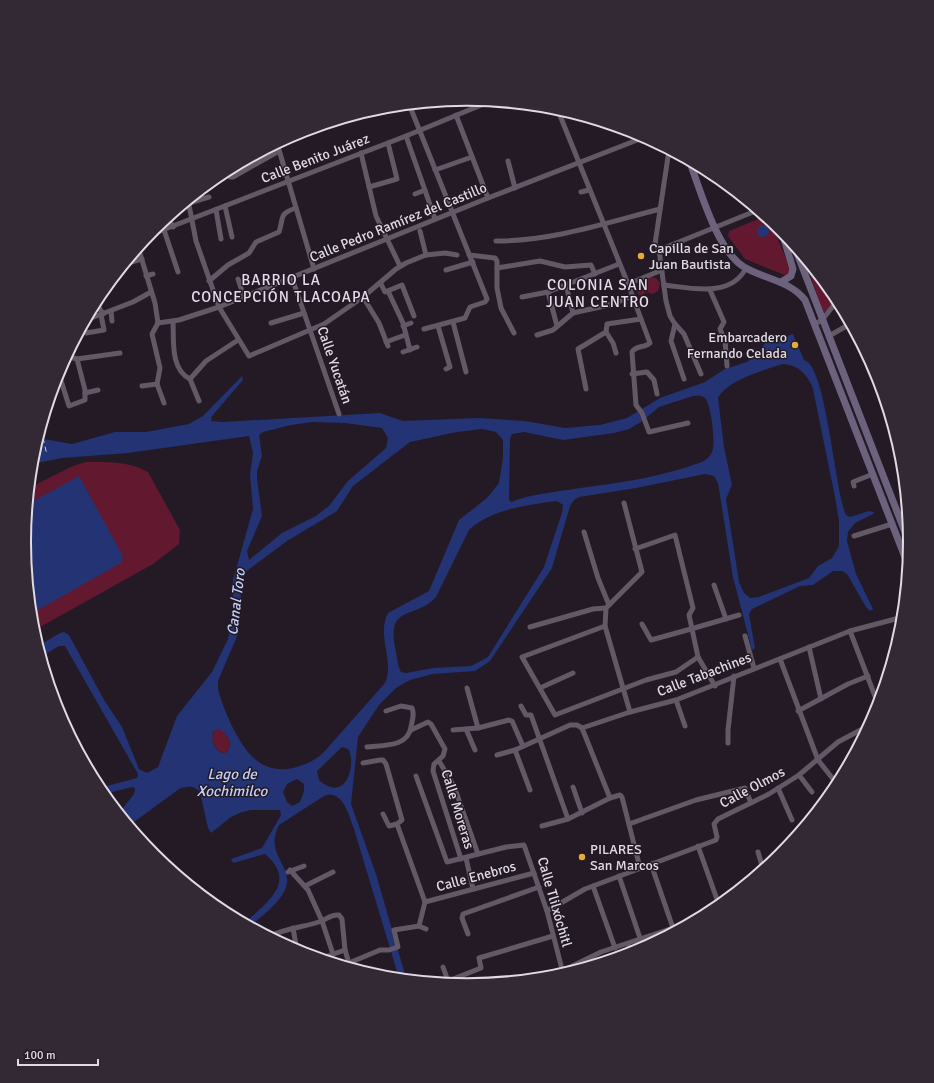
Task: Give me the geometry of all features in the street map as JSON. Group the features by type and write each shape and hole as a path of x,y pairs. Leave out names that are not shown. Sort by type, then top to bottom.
{"main road":[{"path":"692,169 715,228 734,258 746,268 781,282 799,293 804,300 815,324 903,551"},
{"path":"781,282 791,276 793,269 786,244"},
{"path":"798,258 902,524"},
{"path":"821,340 829,336"}],"street":[{"name":"Calle Benito Juárez","path":"164,230 420,131 478,106"},
{"path":"411,109 473,262 487,301 470,308 465,318 424,329"},
{"path":"456,115 488,198"},
{"path":"560,116 628,284 650,343 632,350 632,374 636,405 642,413 649,432 688,423"},
{"path":"406,136 435,219"},
{"name":"Calle Pedro Ramírez del Castillo","path":"158,323 173,322 219,307 435,219 637,140"},
{"path":"369,187 397,179 388,143"},
{"path":"230,176 279,151 314,269"},
{"path":"361,153 379,225 400,266"},
{"path":"668,155 655,244 659,250 666,301 675,324 684,334 701,374"},
{"path":"435,170 472,157"},
{"path":"508,161 515,188"},
{"path":"415,194 425,190"},
{"path":"581,192 589,190"},
{"path":"197,200 209,197"},
{"path":"374,207 380,205"},
{"path":"190,206 196,241 219,307 249,356 324,324 381,284 400,266 426,255 445,253 457,255"},
{"path":"225,206 232,237"},
{"path":"209,281 228,265 249,253 256,242 279,232 284,212 296,208"},
{"path":"496,241 524,241 604,225 660,208"},
{"path":"216,210 221,239"},
{"path":"659,250 752,212"},
{"path":"171,222 173,227"},
{"path":"164,230 178,272"},
{"path":"420,231 426,255"},
{"path":"140,253 158,323 152,334 160,368 157,384 164,403"},
{"path":"469,255 495,258 498,268 497,288 501,308 514,333"},
{"path":"133,262 142,259"},
{"path":"498,268 545,261 565,267 591,265 595,274"},
{"path":"446,270 473,262"},
{"path":"522,297 548,292 619,264"},
{"path":"664,284 710,290 739,278 746,268"},
{"path":"628,284 662,270"},
{"path":"146,276 154,274"},
{"name":"Calle Yucatán","path":"292,278 339,414"},
{"path":"238,279 244,297"},
{"path":"381,284 385,292 402,285 414,316"},
{"path":"566,285 573,313"},
{"path":"710,290 724,322 720,329 725,341 727,366"},
{"path":"388,291 403,326 410,350"},
{"path":"92,318 151,292"},
{"path":"548,292 558,326"},
{"path":"537,335 553,330 573,313 613,304 632,296"},
{"path":"363,297 379,323 387,344 406,335"},
{"path":"815,324 822,320 834,305"},
{"path":"85,331 86,334 104,330 102,315 99,307"},
{"path":"111,311 112,321"},
{"path":"271,323 304,313"},
{"path":"616,353 613,343 606,332 607,324 641,319"},
{"path":"173,322 176,362 179,370 190,379 199,401"},
{"path":"453,322 466,372"},
{"path":"403,326 411,324"},
{"path":"675,324 671,342 684,379"},
{"path":"438,326 450,367 446,369"},
{"path":"829,336 846,326"},
{"path":"586,389 578,349 606,332"},
{"path":"190,379 206,361 238,340"},
{"path":"403,352 417,347"},
{"path":"72,358 77,359 120,354"},
{"path":"62,381 70,406 85,400 85,393 77,359"},
{"path":"632,374 647,372 654,380 657,394"},
{"path":"142,386 157,384"},
{"path":"85,393 98,390"},
{"path":"854,486 853,482 873,474"},
{"path":"530,627 608,607 642,572 624,504"},
{"path":"854,536 892,524"},
{"path":"584,532 608,607 605,626 630,712"},
{"path":"635,549 675,535 693,608 689,616 698,657 715,686"},
{"path":"714,585 726,619"},
{"path":"642,624 651,640 691,630 739,614"},
{"name":"Calle Tabachines","path":"497,755 516,750 570,724 582,728 630,712 676,700 715,686 734,676 850,630 896,619"},
{"path":"605,626 522,657 555,714 623,690 646,680 676,672 698,657"},
{"path":"850,630 868,676 876,692"},
{"path":"745,636 754,668"},
{"path":"809,647 821,699"},
{"path":"780,659 798,711 818,760 833,779"},
{"path":"540,688 573,674"},
{"path":"728,742 734,676"},
{"path":"798,711 868,676"},
{"path":"467,688 478,728"},
{"path":"676,700 685,726"},
{"path":"367,747 398,743 408,737 414,716 412,708 401,706 386,711"},
{"path":"521,706 526,715 532,715 568,819"},
{"path":"453,730 478,728 509,720 512,721 523,746"},
{"name":"Calle Moreras","path":"411,730 428,722 431,724 445,749 445,752 439,761 434,764 433,771 464,858 473,889"},
{"path":"582,728 610,798"},
{"path":"466,729 475,750"},
{"name":"Calle Olmos","path":"547,911 593,886 716,840 717,837 714,824 718,819 751,803 800,775 838,742 860,730"},
{"path":"516,750 530,790"},
{"path":"363,763 380,760 386,764 402,820 397,824 388,825 384,814"},
{"path":"439,761 454,786 478,854"},
{"path":"800,775 812,792"},
{"name":"Calle Tlilxóchitl","path":"416,776 447,862 506,847 524,845 547,911 561,967"},
{"path":"573,787 582,813"},
{"path":"629,824 696,800 745,788 751,803"},
{"path":"778,788 792,820"},
{"path":"542,826 568,819 610,798 620,795 622,797 640,868"},
{"path":"397,824 425,902 419,926"},
{"path":"698,846 717,898"},
{"path":"758,852 761,863"},
{"path":"651,864 672,926"},
{"path":"304,866 289,871 305,886 322,921 333,954"},
{"path":"305,886 333,872"},
{"name":"Calle Enebros","path":"425,902 534,873"},
{"path":"619,876 640,938"},
{"path":"593,886 615,948"},
{"path":"468,934 462,918 466,912 539,887"},
{"path":"276,934 322,921 334,914 339,915 342,919 345,950 349,961"},
{"path":"354,963 380,950 389,950 398,947 394,930 419,926 426,929"},
{"path":"293,928 295,942"},
{"path":"459,978 481,968 479,958 553,936"},
{"path":"579,963 601,952 628,944 640,938 653,936"},
{"path":"330,955 345,950"},
{"path":"443,967 446,977"}],"shaded area":[{"path":"759,219 776,234 791,271 787,276 745,259 728,236 729,231"},
{"path":"809,271 833,304 823,314"},
{"path":"651,277 656,278 660,283 658,291 653,294 646,292 643,295 639,295 637,292 638,288 643,286 644,281"},
{"path":"86,462 110,462 126,464 141,468 148,472 180,530 179,544 153,564 39,628 32,570 31,542 35,485 73,466"},
{"path":"216,729 222,730 227,735 230,745 226,753 220,752 214,744 212,735"}],"water":[{"path":"761,225 765,225 769,231 765,237 761,237 757,233 757,229"},
{"name":"Lago de Xochimilco","path":"776,334 778,339 793,334 804,360 812,367 824,405 842,502 846,515 850,517 869,511 874,512 873,514 855,523 848,532 847,541 856,574 873,609 870,611 866,607 847,574 842,571 833,571 813,585 800,586 752,609 749,614 755,648 752,650 733,577 718,483 714,476 705,474 636,488 579,497 574,500 570,506 552,568 490,661 475,671 433,674 410,680 396,688 379,705 358,737 351,804 376,874 405,973 397,972 354,829 344,805 336,796 324,796 279,825 275,835 275,844 276,852 286,873 286,887 284,893 276,903 255,922 249,919 276,891 279,883 279,874 275,864 265,854 233,863 231,859 262,848 281,815 280,810 251,810 242,812 231,817 211,833 208,828 200,792 193,787 179,789 134,822 122,809 134,794 135,788 132,787 110,792 106,786 137,778 138,774 65,646 59,646 46,654 43,643 60,633 64,632 69,635 104,700 122,727 139,769 147,773 158,767 177,716 212,672 228,639 233,614 233,580 253,509 250,475 253,453 249,436 128,453 62,458 38,463 43,439 72,444 115,432 146,432 189,424 203,416 242,376 243,380 212,416 211,421 222,422 380,413 403,421 479,418 525,421 565,428 600,425 627,418 660,398 705,382 725,369 747,362 758,353 769,337","holes":["783,364 794,366 806,375 813,389 839,521 839,546 832,558 818,566 809,578 759,597 750,598 744,593 739,582 726,499 732,485 724,447 718,398 729,386 747,376","693,396 703,396 707,402 711,415 713,433 713,447 709,457 701,462 685,468 655,476 537,495 511,502 509,500 510,439 512,434 524,432 563,440 614,433 629,429 641,422 659,407","313,422 345,423 382,428 388,438 386,448 348,481 329,506 316,516 282,533 249,560 247,551 262,516 257,479 257,471 262,456 259,435 263,432 291,425","482,429 496,432 503,440 503,458 499,483 487,498 459,520 429,591 388,613 384,630 388,666 388,675 385,683 323,753 316,758 293,768 271,768 262,764 254,758 241,743 225,711 218,689 218,681 238,634 242,577 248,570 287,541 337,511 353,486 410,442 457,432","557,501 563,505 562,513 544,567 488,657 471,666 433,668 406,673 401,672 395,647 395,624 399,618 405,614 428,604 436,597 469,530 488,517 510,509","218,729 227,736 230,747 226,753 222,753 215,746 212,739 213,732","342,747 348,749 351,763 350,771 343,785 337,788 329,786 319,780 317,771","297,779 304,784 304,791 300,802 292,806 287,802 283,792 287,784"]},
{"path":"79,476 123,556 121,563 37,611 32,570 31,542 33,501"}],"ferry route":[{"path":"43,439 47,455"}],"place":[{"name":"Capilla de San Juan Bautista","path":"641,256"},
{"name":"Embarcadero Fernando Celada","path":"795,345"},
{"name":"PILARES San Marcos","path":"582,857"}],"district":[{"name":"BARRIO LA CONCEPCIÓN TLACOAPA","path":"281,288"},
{"name":"COLONIA SAN JUAN CENTRO","path":"598,294"}],"water label":[{"name":"Canal Toro","path":"236,602"}]}
